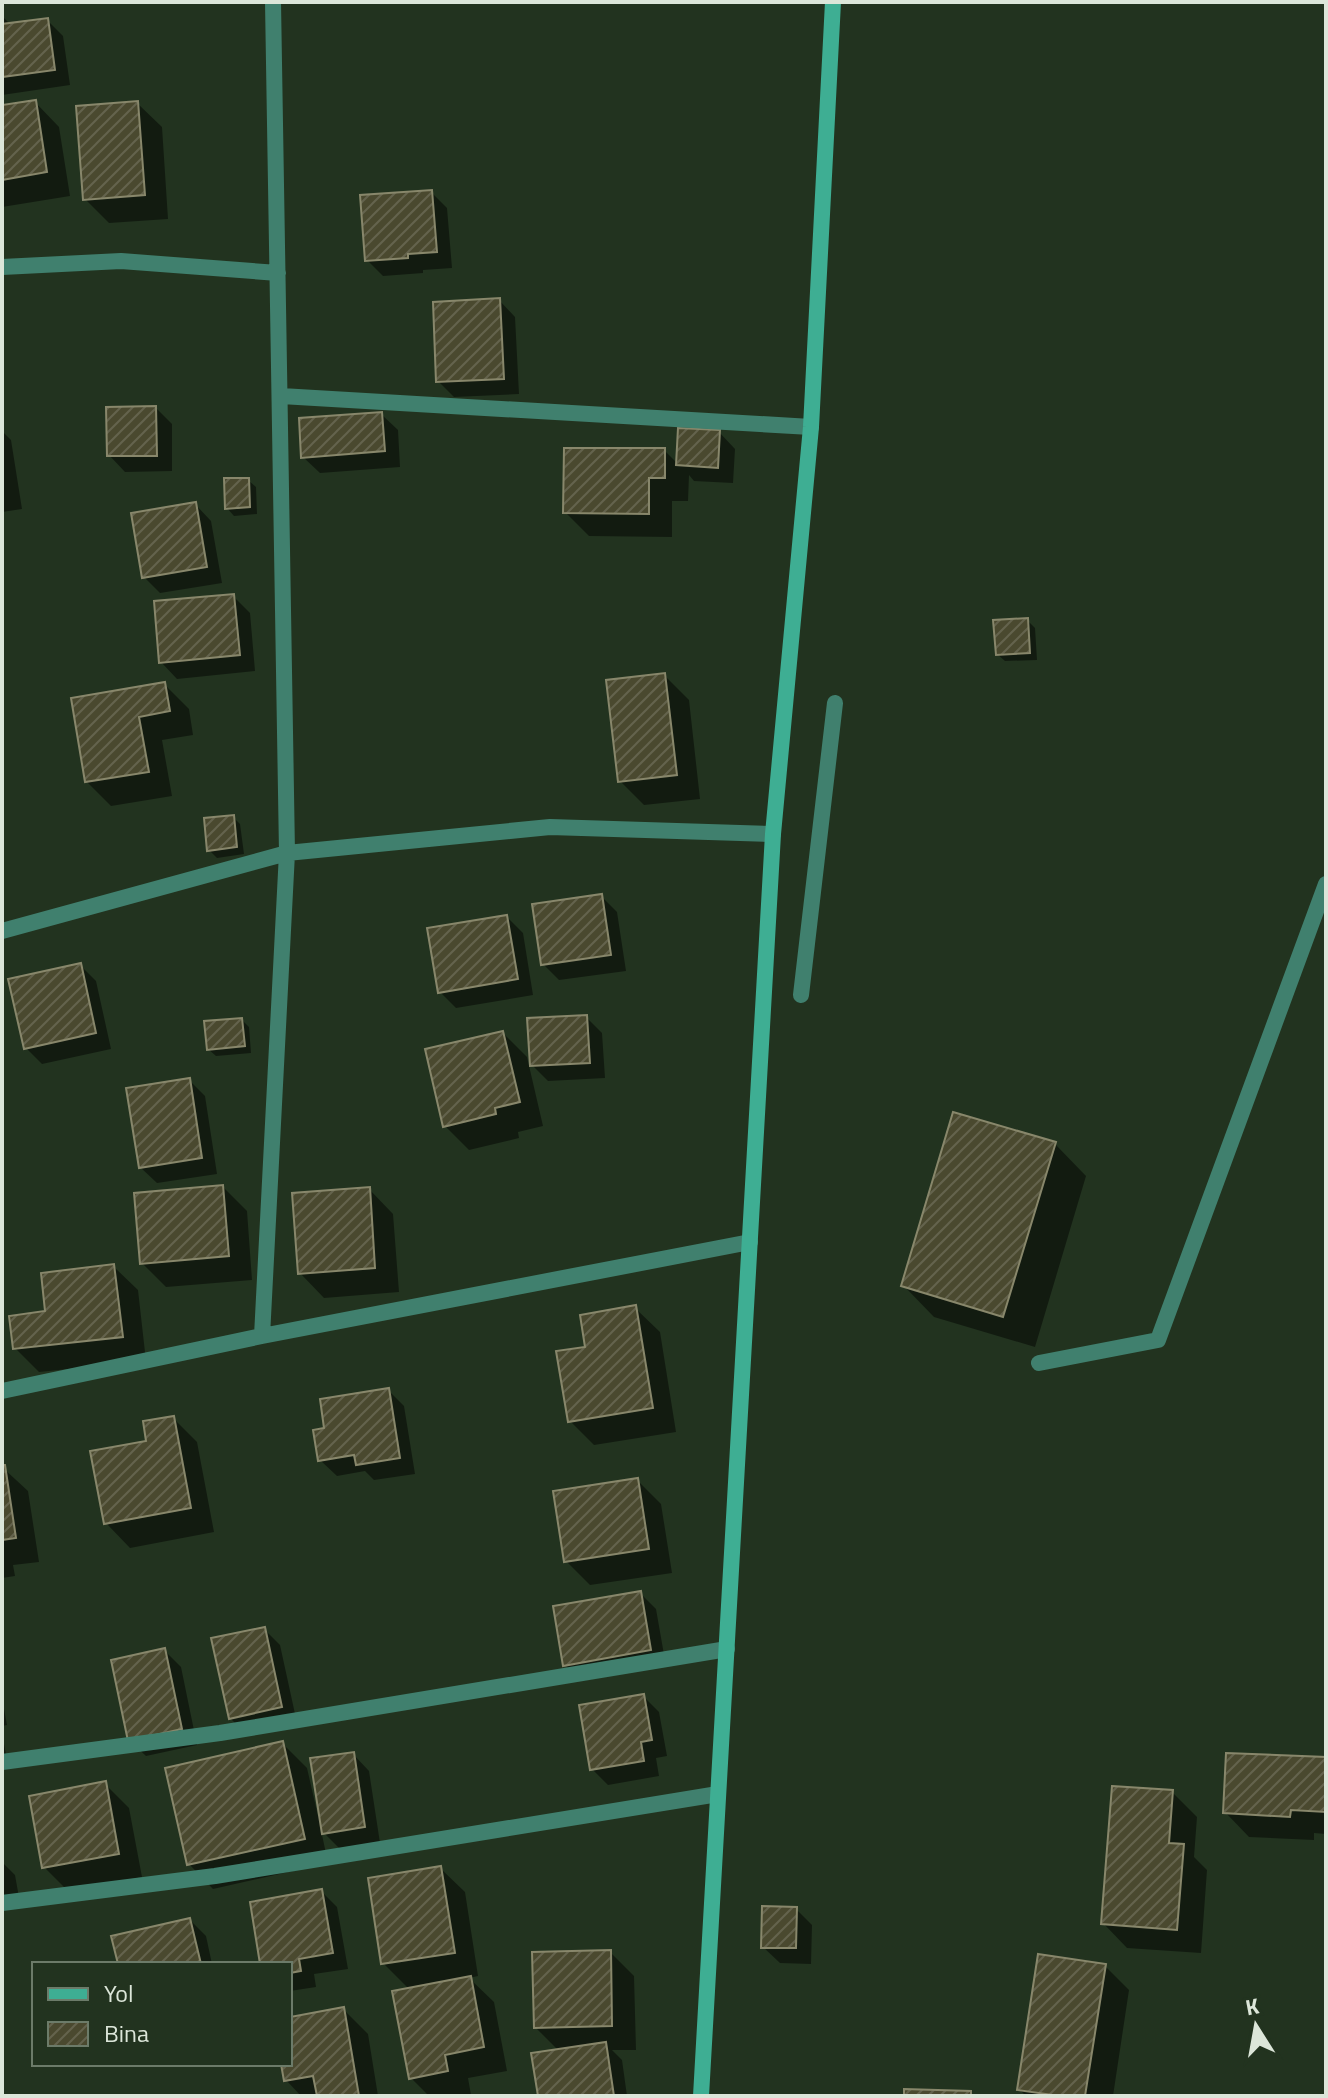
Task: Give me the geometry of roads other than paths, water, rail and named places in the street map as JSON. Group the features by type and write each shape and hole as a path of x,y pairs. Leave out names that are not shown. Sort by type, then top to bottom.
{"street":[{"path":"262,1336 287,853 273,2"},
{"path":"701,2096 773,834 811,427 833,2"},
{"path":"2,267 121,261 278,273"},
{"path":"281,396 811,427"},
{"path":"801,995 835,703"},
{"path":"2,931 287,853 550,827 773,834"},
{"path":"1039,1363 1158,1340 1326,884"},
{"path":"2,1391 262,1336 750,1242"},
{"path":"2,1762 220,1733 727,1649"},
{"path":"2,1903 215,1876 718,1794"}]}
